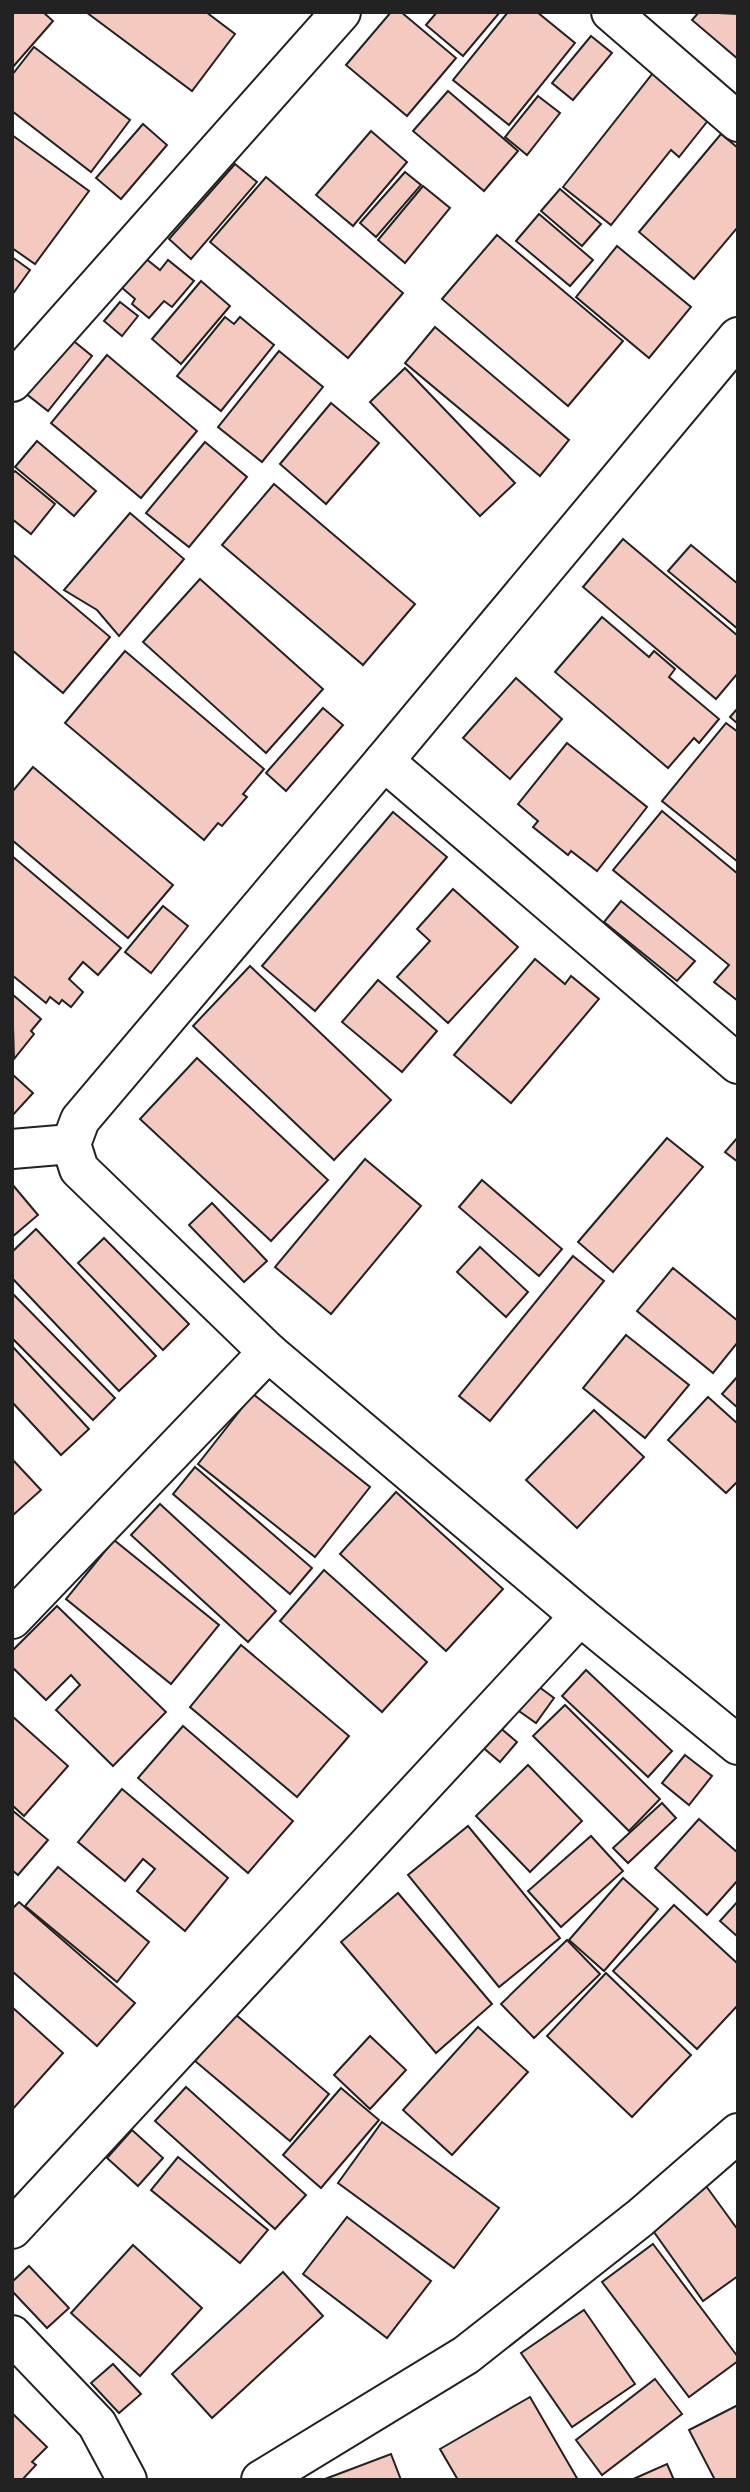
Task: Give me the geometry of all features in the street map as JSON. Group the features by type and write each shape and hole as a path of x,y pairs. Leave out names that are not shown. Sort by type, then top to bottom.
{"street":[{"path":"12,382 341,12"},
{"path":"611,12 738,122"},
{"path":"738,337 80,1120 71,1144 79,1169 268,1352 580,1616 738,1745"},
{"path":"384,761 738,1064"},
{"path":"12,1149 71,1144"},
{"path":"12,1619 268,1352"},
{"path":"12,2229 580,1616"},
{"path":"261,2480 466,2354 640,2218 738,2133"},
{"path":"12,2334 97,2424 127,2480"}],"building":[{"path":"12,12 43,12 53,21 12,68"},
{"path":"86,12 206,12 235,34 192,91"},
{"path":"391,12 401,12 456,58 407,116 346,65"},
{"path":"437,12 500,12 463,56 426,25"},
{"path":"508,12 537,12 575,43 509,125 453,80"},
{"path":"699,12 738,14 738,59 692,20"},
{"path":"591,36 612,53 573,100 552,83"},
{"path":"34,47 130,120 91,172 12,111 12,75"},
{"path":"653,73 710,118 679,157 671,150 611,225 563,187"},
{"path":"448,91 518,151 484,191 413,131"},
{"path":"538,96 560,113 527,155 505,137"},
{"path":"143,124 167,145 121,199 96,178"},
{"path":"371,131 407,162 353,226 316,195"},
{"path":"721,134 738,148 738,227 694,279 639,232"},
{"path":"12,135 89,191 35,264 12,248"},
{"path":"235,164 257,182 191,259 169,239"},
{"path":"405,172 421,185 376,237 360,223"},
{"path":"266,177 403,293 348,358 210,242"},
{"path":"423,186 450,208 405,263 378,240"},
{"path":"560,189 601,224 582,246 541,211"},
{"path":"539,214 593,260 570,286 516,241"},
{"path":"497,235 623,341 568,406 442,299"},
{"path":"617,246 691,307 649,358 576,297"},
{"path":"12,257 30,270 12,295"},
{"path":"145,258 160,270 168,260 194,281 172,307 164,301 149,318 132,304 135,299 121,287"},
{"path":"201,281 230,306 181,364 152,339"},
{"path":"120,302 138,316 122,336 104,321"},
{"path":"225,317 234,324 240,317 274,345 221,411 177,376"},
{"path":"435,327 569,440 540,476 405,363"},
{"path":"65,334 92,356 48,411 20,389"},
{"path":"279,351 323,387 262,462 218,427"},
{"path":"107,355 197,431 141,498 51,423"},
{"path":"405,368 515,483 480,516 370,402"},
{"path":"331,403 379,443 326,504 280,464"},
{"path":"37,441 96,491 74,516 15,467"},
{"path":"205,442 247,477 189,547 146,513"},
{"path":"15,471 55,504 31,534 12,519 12,474"},
{"path":"274,484 415,604 363,665 222,545"},
{"path":"130,513 184,559 119,636 97,610 64,590"},
{"path":"623,539 738,636 738,673 716,699 583,587"},
{"path":"691,545 738,584 738,629 668,571"},
{"path":"12,554 110,637 63,693 12,650"},
{"path":"200,579 323,689 266,753 143,642"},
{"path":"602,617 649,657 654,651 675,669 669,677 719,719 699,743 694,738 668,768 555,672"},
{"path":"125,651 264,769 243,794 247,797 222,826 218,823 204,840 65,723"},
{"path":"516,678 562,719 510,779 463,738"},
{"path":"323,708 343,725 286,791 266,773"},
{"path":"738,708 738,724 730,717"},
{"path":"726,723 738,732 738,862 662,801"},
{"path":"567,743 647,807 597,871 571,851 568,855 533,827 538,821 518,804"},
{"path":"33,767 173,885 128,938 12,840 12,792"},
{"path":"662,811 738,874 738,1001 714,982 729,965 613,870"},
{"path":"393,812 447,857 315,1011 262,966"},
{"path":"12,856 121,948 98,975 83,962 69,979 83,992 71,1007 62,1000 59,1004 50,997 46,1003 12,975"},
{"path":"453,889 518,947 448,1023 397,977 430,941 417,929"},
{"path":"621,901 695,961 677,981 604,922"},
{"path":"163,906 188,926 151,973 125,952"},
{"path":"535,959 565,984 571,976 599,999 511,1103 454,1055"},
{"path":"250,966 391,1100 334,1160 193,1026"},
{"path":"378,980 437,1031 402,1072 342,1022"},
{"path":"12,994 41,1019 31,1031 34,1034 14,1059"},
{"path":"197,1058 328,1180 271,1241 140,1119"},
{"path":"12,1074 33,1093 12,1116"},
{"path":"738,1137 738,1162 725,1152"},
{"path":"667,1138 703,1167 613,1272 578,1242"},
{"path":"365,1159 421,1206 331,1314 275,1267"},
{"path":"482,1180 562,1249 539,1276 459,1207"},
{"path":"12,1184 38,1215 12,1237"},
{"path":"212,1203 267,1261 244,1282 189,1225"},
{"path":"36,1229 156,1356 119,1391 12,1278 12,1252"},
{"path":"104,1238 189,1324 163,1350 78,1263"},
{"path":"480,1247 528,1292 506,1317 457,1272"},
{"path":"573,1256 604,1281 490,1421 459,1396"},
{"path":"673,1268 738,1321 738,1342 713,1373 637,1311"},
{"path":"12,1293 115,1398 93,1420 12,1338"},
{"path":"626,1335 689,1385 645,1438 583,1388"},
{"path":"12,1346 89,1429 61,1455 12,1402"},
{"path":"738,1376 738,1408 722,1394"},
{"path":"253,1394 370,1487 315,1557 198,1464"},
{"path":"708,1397 738,1424 738,1481 726,1493 668,1440"},
{"path":"594,1410 644,1457 577,1528 526,1480"},
{"path":"12,1459 41,1490 12,1516"},
{"path":"195,1467 312,1568 290,1594 173,1494"},
{"path":"396,1492 503,1589 446,1651 340,1554"},
{"path":"160,1504 276,1611 248,1642 131,1535"},
{"path":"114,1540 219,1625 171,1684 66,1599"},
{"path":"324,1570 427,1662 382,1712 280,1621"},
{"path":"57,1606 166,1712 113,1766 56,1710 80,1685 71,1675 46,1700 12,1667 12,1651"},
{"path":"241,1645 349,1736 297,1797 190,1707"},
{"path":"586,1670 672,1751 648,1777 562,1696"},
{"path":"527,1678 554,1698 536,1723 509,1704"},
{"path":"565,1705 660,1799 629,1831 533,1736"},
{"path":"12,1716 68,1766 24,1816 12,1805"},
{"path":"491,1720 517,1742 500,1762 474,1740"},
{"path":"183,1726 293,1821 248,1873 138,1778"},
{"path":"685,1755 712,1776 689,1805 662,1783"},
{"path":"528,1765 582,1821 530,1872 476,1816"},
{"path":"122,1789 228,1878 185,1931 137,1891 155,1869 143,1859 125,1881 78,1842"},
{"path":"662,1803 676,1818 628,1863 613,1848"},
{"path":"12,1810 48,1840 18,1875 12,1870"},
{"path":"699,1819 738,1853 738,1880 707,1915 655,1868"},
{"path":"468,1826 560,1938 499,1987 408,1875"},
{"path":"591,1836 623,1871 561,1927 528,1891"},
{"path":"58,1867 149,1942 117,1982 25,1906"},
{"path":"623,1878 658,1909 604,1971 569,1940"},
{"path":"398,1893 492,2004 436,2053 341,1942"},
{"path":"738,1901 738,1937 720,1921"},
{"path":"19,1902 135,2003 97,2046 12,1971 12,1909"},
{"path":"674,1905 738,1964 738,2005 697,2049 613,1971"},
{"path":"567,1940 600,1974 534,2038 501,2004"},
{"path":"606,1973 691,2055 632,2117 547,2036"},
{"path":"12,2007 63,2053 12,2110"},
{"path":"235,2014 329,2094 290,2141 195,2061"},
{"path":"478,2027 528,2072 452,2155 403,2110"},
{"path":"370,2036 406,2070 370,2109 334,2075"},
{"path":"186,2087 306,2195 275,2229 155,2121"},
{"path":"341,2088 379,2120 321,2188 283,2155"},
{"path":"382,2122 499,2208 454,2268 338,2183"},
{"path":"132,2130 163,2158 138,2186 107,2158"},
{"path":"178,2157 268,2230 240,2263 151,2190"},
{"path":"706,2186 738,2230 738,2276 703,2301 649,2225"},
{"path":"347,2217 431,2281 387,2338 303,2274"},
{"path":"653,2244 738,2357 738,2361 689,2397 602,2282"},
{"path":"133,2245 202,2308 140,2376 71,2313"},
{"path":"29,2266 69,2308 47,2328 12,2291 12,2282"},
{"path":"283,2272 323,2316 212,2418 172,2374"},
{"path":"584,2310 635,2384 572,2427 521,2353"},
{"path":"113,2364 141,2394 119,2413 91,2383"},
{"path":"655,2379 682,2414 602,2475 576,2440"},
{"path":"530,2397 578,2480 458,2480 440,2449"},
{"path":"738,2405 738,2480 715,2480 689,2430"},
{"path":"12,2413 47,2447 32,2462 36,2465 22,2480 12,2480"},
{"path":"391,2454 401,2480 325,2479"},
{"path":"667,2464 674,2480 631,2480"}]}
